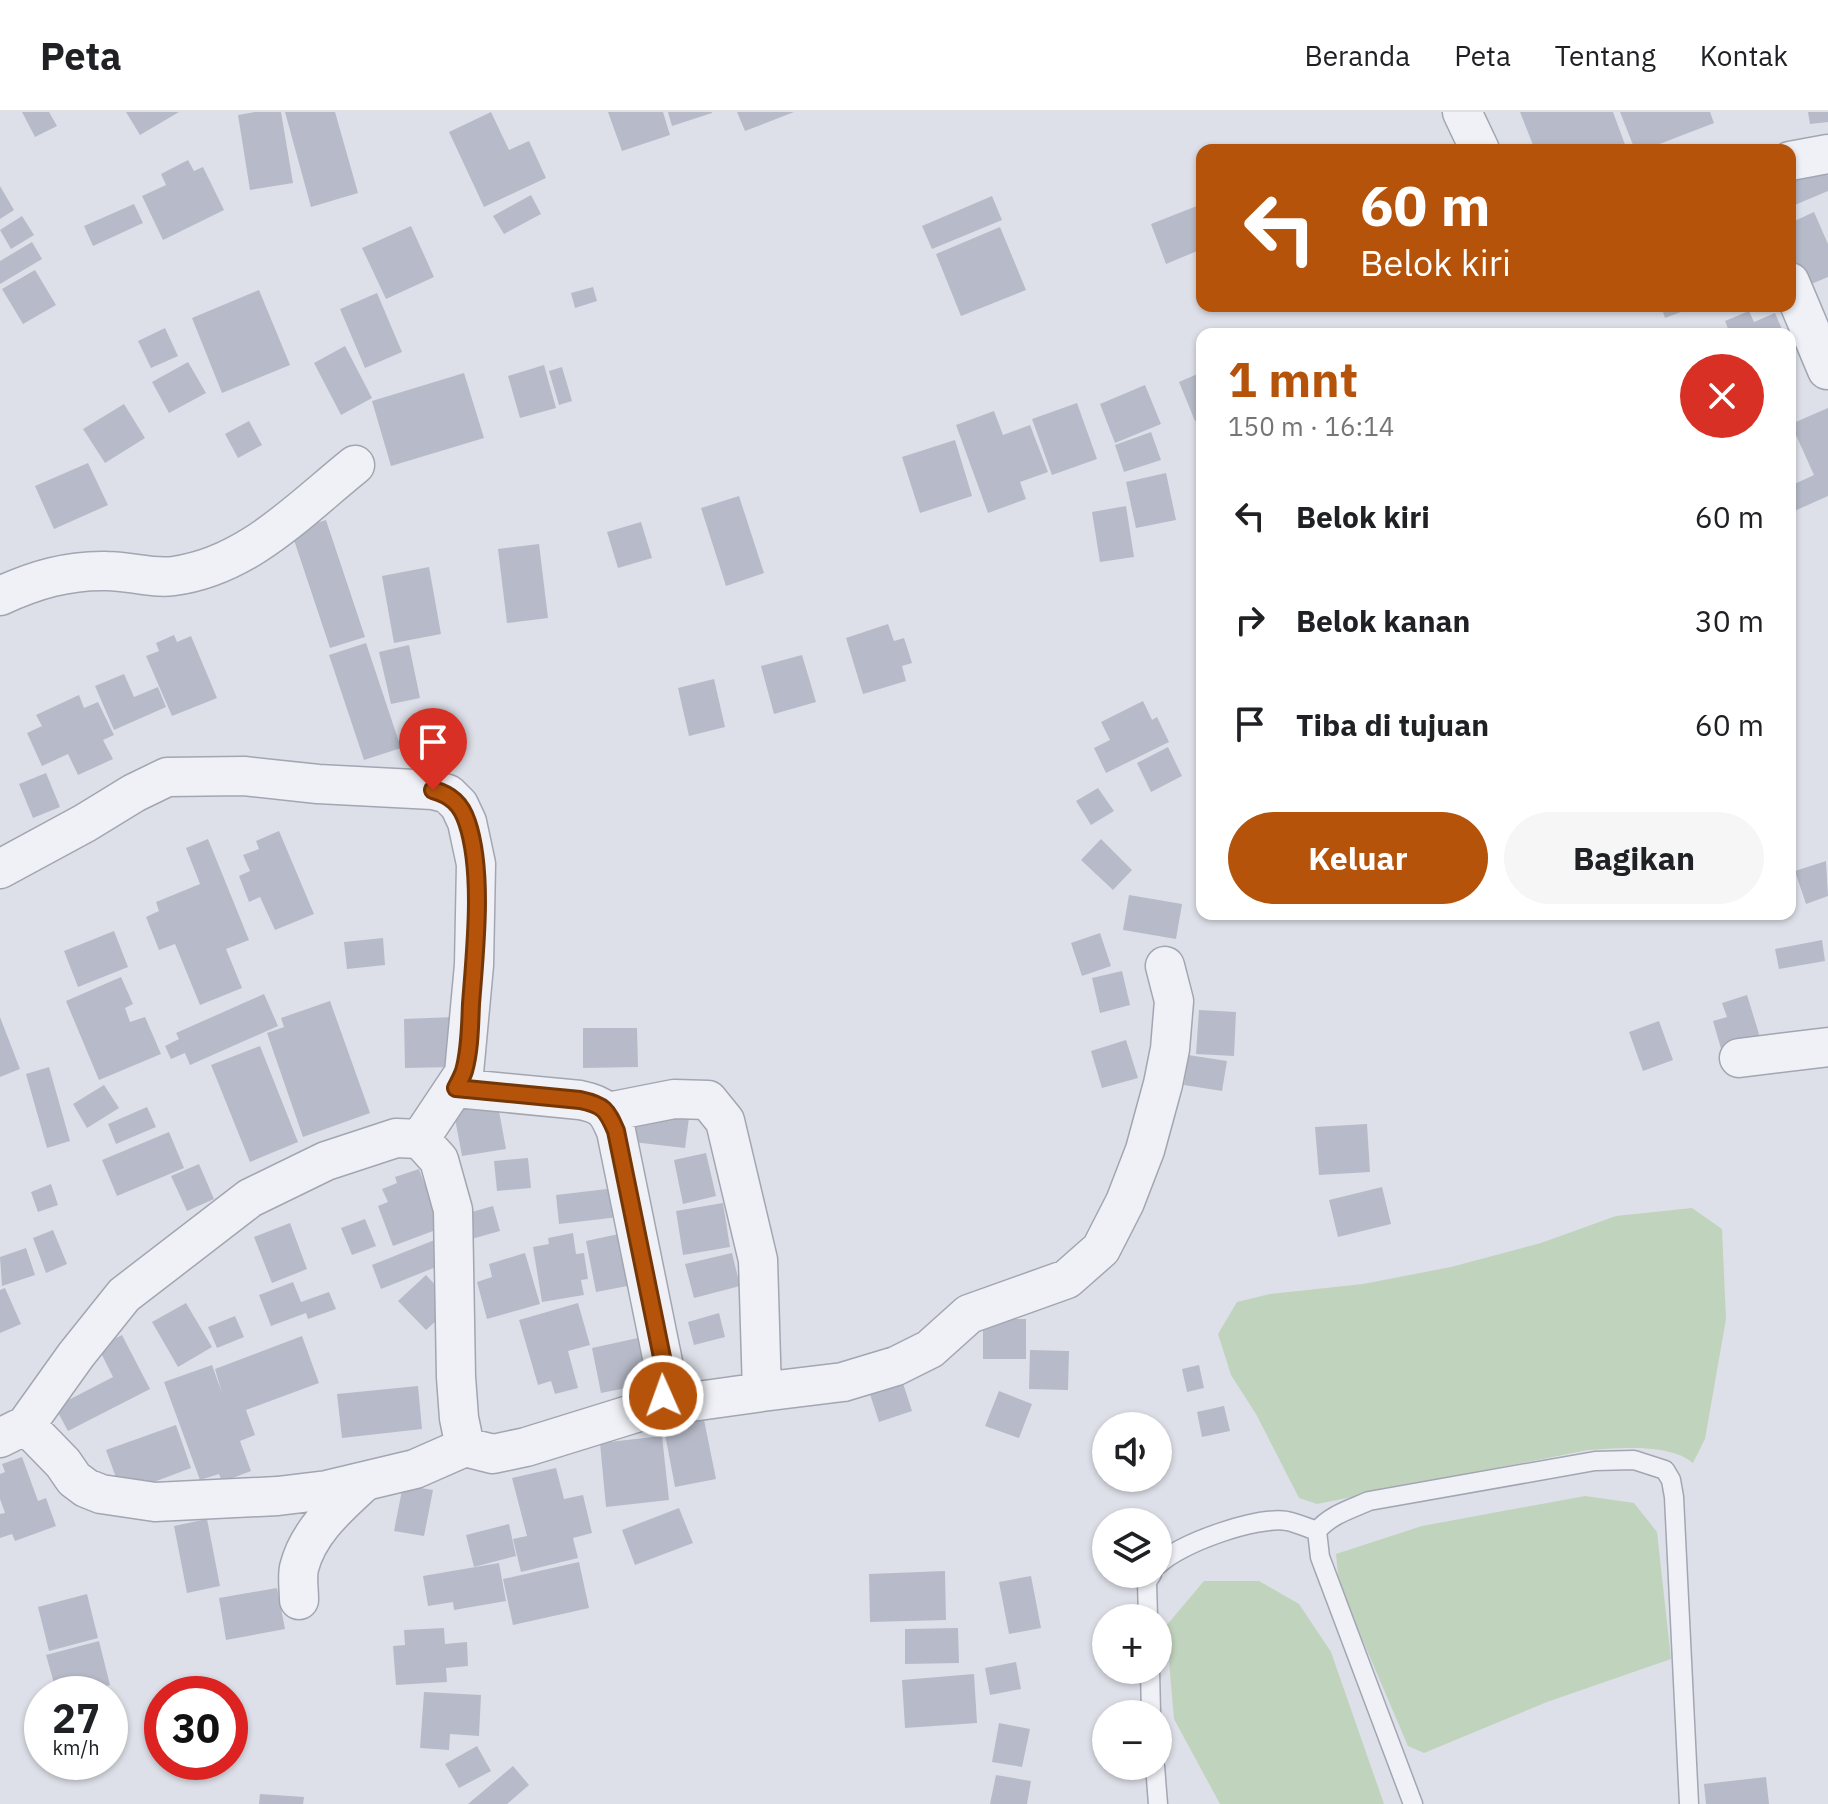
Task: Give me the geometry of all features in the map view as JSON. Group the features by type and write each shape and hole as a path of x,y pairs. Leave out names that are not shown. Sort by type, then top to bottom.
{"street":[{"path":"1462,112 1477,144"},
{"path":"1796,160 1828,154"},
{"path":"1796,296 1827,370"},
{"path":"0,596 35,580 63,574 107,570 169,577 192,574 217,565 262,542 355,465"},
{"path":"0,869 167,777 244,776 318,784 433,790 448,794 459,805 467,822 476,864 474,965 468,1045 464,1073 420,1139"},
{"path":"465,1447 456,1377 453,1210 439,1160 420,1139 396,1138 326,1161 250,1198 124,1295 13,1432 63,1463 74,1479 86,1488 137,1501 278,1496 363,1483 415,1469 465,1447 493,1454 526,1447 655,1407 843,1382 896,1366 930,1349 969,1314 1067,1279 1101,1249 1125,1202 1145,1150 1163,1084 1174,1001 1165,966"},
{"path":"1739,1058 1828,1047"},
{"path":"456,1088 580,1100 595,1103 608,1112 616,1131 664,1367 663,1396 655,1407"},
{"path":"608,1112 674,1099 708,1100 725,1121 758,1260 762,1392"},
{"path":"299,1600 299,1570 310,1540 329,1515 363,1483"}],"lane":[{"path":"1413,1804 1320,1557 1317,1531 1323,1523 1369,1501 1595,1461 1634,1460 1665,1470 1671,1480 1677,1526 1676,1592 1689,1804"},
{"path":"1172,1557 1228,1529 1251,1523 1286,1521 1317,1531"},
{"path":"1156,1780 1158,1804"}],"green space":[{"path":"1692,1208 1722,1229 1726,1319 1705,1439 1693,1463 1671,1452 1658,1450 1588,1450 1317,1504 1299,1498 1256,1414 1231,1375 1218,1334 1237,1302 1270,1294 1363,1284 1451,1267 1541,1243 1616,1216"},
{"path":"1585,1496 1634,1503 1657,1532 1671,1659 1547,1702 1424,1753 1408,1746 1339,1585 1336,1554 1422,1526"},
{"path":"1204,1581 1259,1581 1299,1604 1331,1652 1384,1804 1220,1804 1174,1719 1172,1619"}],"building":[{"path":"22,112 49,112 57,126 35,137"},
{"path":"126,112 179,112 140,135"},
{"path":"281,112 293,183 250,190 238,115"},
{"path":"285,112 335,112 358,193 311,207"},
{"path":"491,112 509,150 529,141 546,178 484,207 449,132"},
{"path":"608,112 663,112 670,135 622,151"},
{"path":"668,112 712,112 712,113 672,126"},
{"path":"737,112 794,112 745,131"},
{"path":"1520,112 1613,112 1625,144 1533,144"},
{"path":"1620,112 1710,112 1714,123 1660,144 1633,144"},
{"path":"1808,112 1828,112 1828,122 1810,124"},
{"path":"188,160 194,171 203,167 224,210 163,240 142,196 166,185 161,174"},
{"path":"1824,167 1828,176 1828,191 1796,204 1796,179"},
{"path":"0,186 14,210 0,219"},
{"path":"531,195 541,214 504,234 493,216"},
{"path":"992,196 1002,220 932,249 922,226"},
{"path":"134,204 143,223 93,246 84,226"},
{"path":"1196,206 1196,252 1166,264 1151,224"},
{"path":"1814,212 1828,244 1828,277 1804,287 1796,269 1796,220"},
{"path":"22,216 34,235 11,249 0,230"},
{"path":"411,226 434,277 386,299 362,248"},
{"path":"1000,227 1026,290 961,316 936,254"},
{"path":"32,242 42,259 0,284 0,261"},
{"path":"35,270 56,305 23,324 2,289"},
{"path":"593,287 597,301 575,308 571,293"},
{"path":"259,290 290,365 222,393 192,318"},
{"path":"377,293 402,352 365,368 340,309"},
{"path":"1663,312 1681,312 1665,318"},
{"path":"1749,312 1754,322 1775,313 1781,328 1728,328 1725,321"},
{"path":"165,328 178,356 151,368 138,341"},
{"path":"345,346 372,398 341,415 314,363"},
{"path":"188,362 206,393 169,413 152,382"},
{"path":"544,365 556,408 520,418 508,376"},
{"path":"562,367 572,401 559,405 549,371"},
{"path":"464,373 484,438 391,466 372,401"},
{"path":"1196,375 1196,421 1195,421 1179,382"},
{"path":"1145,385 1161,424 1115,443 1100,404"},
{"path":"1077,403 1097,459 1052,475 1032,419"},
{"path":"124,404 145,438 105,463 83,429"},
{"path":"1828,408 1828,496 1796,510 1796,483 1814,475 1796,435 1796,422"},
{"path":"994,411 1003,435 1030,425 1048,472 1020,482 1026,499 988,513 956,425"},
{"path":"249,421 262,445 238,458 225,434"},
{"path":"1151,432 1161,460 1124,472 1115,445"},
{"path":"955,440 972,496 920,513 902,457"},
{"path":"88,463 108,505 54,529 35,486"},
{"path":"1166,473 1176,520 1136,528 1126,482"},
{"path":"739,496 764,573 726,586 701,508"},
{"path":"1126,506 1134,557 1100,562 1092,512"},
{"path":"326,520 365,637 330,648 291,531"},
{"path":"641,522 652,558 618,568 607,532"},
{"path":"539,544 548,618 507,623 498,549"},
{"path":"429,567 441,634 394,643 382,576"},
{"path":"888,624 894,641 904,638 912,663 902,666 906,681 863,694 846,638"},
{"path":"174,635 177,642 191,636 217,698 172,716 146,656 159,651 156,643"},
{"path":"366,643 401,748 364,760 329,655"},
{"path":"409,645 420,698 391,704 379,652"},
{"path":"802,655 816,702 774,714 761,666"},
{"path":"124,674 134,697 158,687 166,707 114,730 95,686"},
{"path":"714,679 725,727 689,736 678,688"},
{"path":"79,695 84,708 98,702 114,735 103,740 113,759 78,775 68,754 42,766 27,733 42,726 36,715"},
{"path":"1143,701 1152,720 1157,717 1169,742 1106,773 1094,748 1110,740 1101,722"},
{"path":"1168,747 1182,776 1151,792 1137,763"},
{"path":"46,773 60,807 33,818 19,784"},
{"path":"1098,788 1114,811 1091,825 1076,801"},
{"path":"279,831 314,914 275,930 260,897 249,902 239,876 250,871 243,855 259,849 256,841"},
{"path":"208,839 249,940 226,949 242,988 200,1005 175,944 159,950 146,917 159,911 156,902 200,884 186,848"},
{"path":"1101,839 1132,870 1113,890 1081,860"},
{"path":"1826,861 1828,896 1806,904 1796,871"},
{"path":"1129,895 1182,904 1176,939 1123,930"},
{"path":"114,931 128,967 78,987 64,951"},
{"path":"1100,933 1111,966 1082,976 1071,943"},
{"path":"383,938 385,965 347,969 344,942"},
{"path":"1822,940 1825,961 1779,969 1775,949"},
{"path":"1122,971 1130,1005 1100,1013 1092,978"},
{"path":"121,977 133,1004 125,1008 130,1022 145,1017 161,1054 99,1080 66,1001"},
{"path":"264,994 278,1026 190,1065 185,1053 171,1059 165,1046 179,1039 176,1033"},
{"path":"1747,995 1763,1047 1724,1059 1713,1021 1727,1017 1722,1003"},
{"path":"330,1001 370,1113 303,1137 267,1033 284,1027 281,1018"},
{"path":"1199,1010 1236,1012 1234,1056 1196,1054"},
{"path":"0,1017 20,1069 0,1077"},
{"path":"453,1017 455,1067 405,1068 404,1019"},
{"path":"1659,1021 1673,1060 1643,1071 1629,1032"},
{"path":"583,1028 637,1028 638,1067 583,1068"},
{"path":"1126,1040 1138,1078 1102,1088 1091,1051"},
{"path":"260,1046 298,1142 250,1162 211,1065"},
{"path":"1188,1055 1227,1061 1222,1091 1184,1085"},
{"path":"49,1067 70,1141 47,1148 26,1074"},
{"path":"104,1085 119,1108 87,1128 73,1104"},
{"path":"497,1100 506,1149 462,1156 453,1108"},
{"path":"147,1107 156,1127 116,1144 108,1124"},
{"path":"636,1112 689,1118 685,1148 633,1142"},
{"path":"1367,1124 1370,1172 1319,1175 1315,1127"},
{"path":"169,1132 184,1168 117,1196 102,1160"},
{"path":"706,1153 716,1196 683,1204 674,1160"},
{"path":"528,1158 531,1188 497,1191 494,1161"},
{"path":"199,1164 214,1199 187,1211 171,1176"},
{"path":"419,1169 441,1228 393,1246 378,1206 388,1202 382,1189 397,1183 395,1177"},
{"path":"51,1184 58,1205 38,1212 31,1192"},
{"path":"624,1187 627,1216 559,1224 556,1195"},
{"path":"1382,1187 1391,1224 1338,1237 1329,1200"},
{"path":"723,1203 730,1247 683,1255 676,1211"},
{"path":"493,1206 500,1231 468,1240 461,1215"},
{"path":"365,1219 376,1246 352,1255 341,1228"},
{"path":"290,1223 307,1269 272,1283 254,1237"},
{"path":"53,1230 67,1264 46,1273 33,1238"},
{"path":"628,1232 638,1284 596,1292 586,1241"},
{"path":"573,1233 576,1254 584,1253 588,1279 581,1280 584,1295 542,1302 533,1247 549,1244 548,1238"},
{"path":"437,1239 446,1263 381,1289 372,1265"},
{"path":"26,1248 35,1275 2,1286 0,1257"},
{"path":"525,1253 540,1304 487,1319 477,1282 492,1277 489,1264"},
{"path":"732,1253 740,1286 694,1298 685,1264"},
{"path":"426,1275 454,1305 426,1330 398,1301"},
{"path":"293,1282 301,1302 329,1292 336,1309 308,1319 306,1313 271,1326 259,1295"},
{"path":"5,1288 21,1324 0,1333 0,1290"},
{"path":"186,1303 212,1347 178,1367 152,1322"},
{"path":"578,1303 590,1345 568,1351 578,1388 555,1394 551,1381 538,1385 519,1320"},
{"path":"719,1313 725,1337 694,1345 688,1322"},
{"path":"235,1316 244,1337 217,1348 208,1327"},
{"path":"983,1319 1026,1319 1026,1359 983,1359"},
{"path":"122,1335 150,1389 68,1431 55,1407 113,1377 98,1347"},
{"path":"302,1336 319,1383 246,1410 255,1435 240,1441 251,1471 222,1482 219,1474 200,1480 164,1382 212,1365 222,1393 215,1369"},
{"path":"647,1336 657,1382 601,1393 592,1348"},
{"path":"1030,1350 1069,1351 1068,1390 1029,1389"},
{"path":"1199,1365 1204,1388 1187,1392 1182,1369"},
{"path":"901,1377 912,1411 879,1422 868,1388"},
{"path":"418,1386 422,1429 342,1438 337,1394"},
{"path":"999,1391 1032,1404 1019,1438 985,1426"},
{"path":"1224,1406 1230,1431 1202,1437 1197,1412"},
{"path":"702,1410 716,1479 675,1487 662,1418"},
{"path":"176,1425 191,1468 122,1494 106,1450"},
{"path":"662,1436 669,1500 606,1507 600,1443"},
{"path":"22,1457 38,1501 46,1498 56,1526 15,1541 12,1534 0,1538 0,1514 5,1513 0,1499 0,1474 5,1472 2,1464"},
{"path":"556,1468 564,1499 583,1495 592,1533 573,1538 578,1558 521,1572 513,1539 527,1536 512,1478"},
{"path":"403,1485 433,1490 424,1536 394,1531"},
{"path":"679,1508 693,1543 635,1565 622,1530"},
{"path":"207,1519 220,1586 187,1593 174,1526"},
{"path":"509,1524 516,1556 474,1567 466,1535"},
{"path":"579,1562 589,1608 513,1625 503,1579"},
{"path":"499,1563 506,1601 454,1610 453,1602 428,1606 423,1576"},
{"path":"945,1571 946,1620 870,1622 869,1574"},
{"path":"1031,1576 1041,1628 1009,1634 999,1582"},
{"path":"277,1588 285,1629 226,1640 219,1598"},
{"path":"87,1594 98,1638 49,1651 38,1607"},
{"path":"444,1628 445,1644 467,1642 468,1666 446,1668 447,1682 396,1685 393,1646 405,1645 404,1630"},
{"path":"958,1628 959,1663 905,1664 905,1629"},
{"path":"99,1641 108,1676 52,1676 46,1655"},
{"path":"1016,1662 1021,1689 990,1695 985,1668"},
{"path":"974,1674 977,1723 905,1728 902,1680"},
{"path":"424,1692 481,1695 479,1736 450,1734 449,1750 420,1748"},
{"path":"999,1723 1030,1729 1022,1767 992,1762"},
{"path":"477,1746 491,1771 459,1788 445,1764"},
{"path":"513,1766 529,1785 507,1804 468,1804"},
{"path":"996,1775 1031,1781 1027,1804 990,1804"},
{"path":"1766,1777 1769,1804 1706,1804 1704,1784"},
{"path":"260,1794 304,1797 303,1804 259,1804"}],"route":[{"path":"433,790 448,794 459,805 467,822 476,864 474,965 468,1045 464,1073 456,1088 580,1100 595,1103 608,1112 616,1131 664,1367 663,1396"}]}
